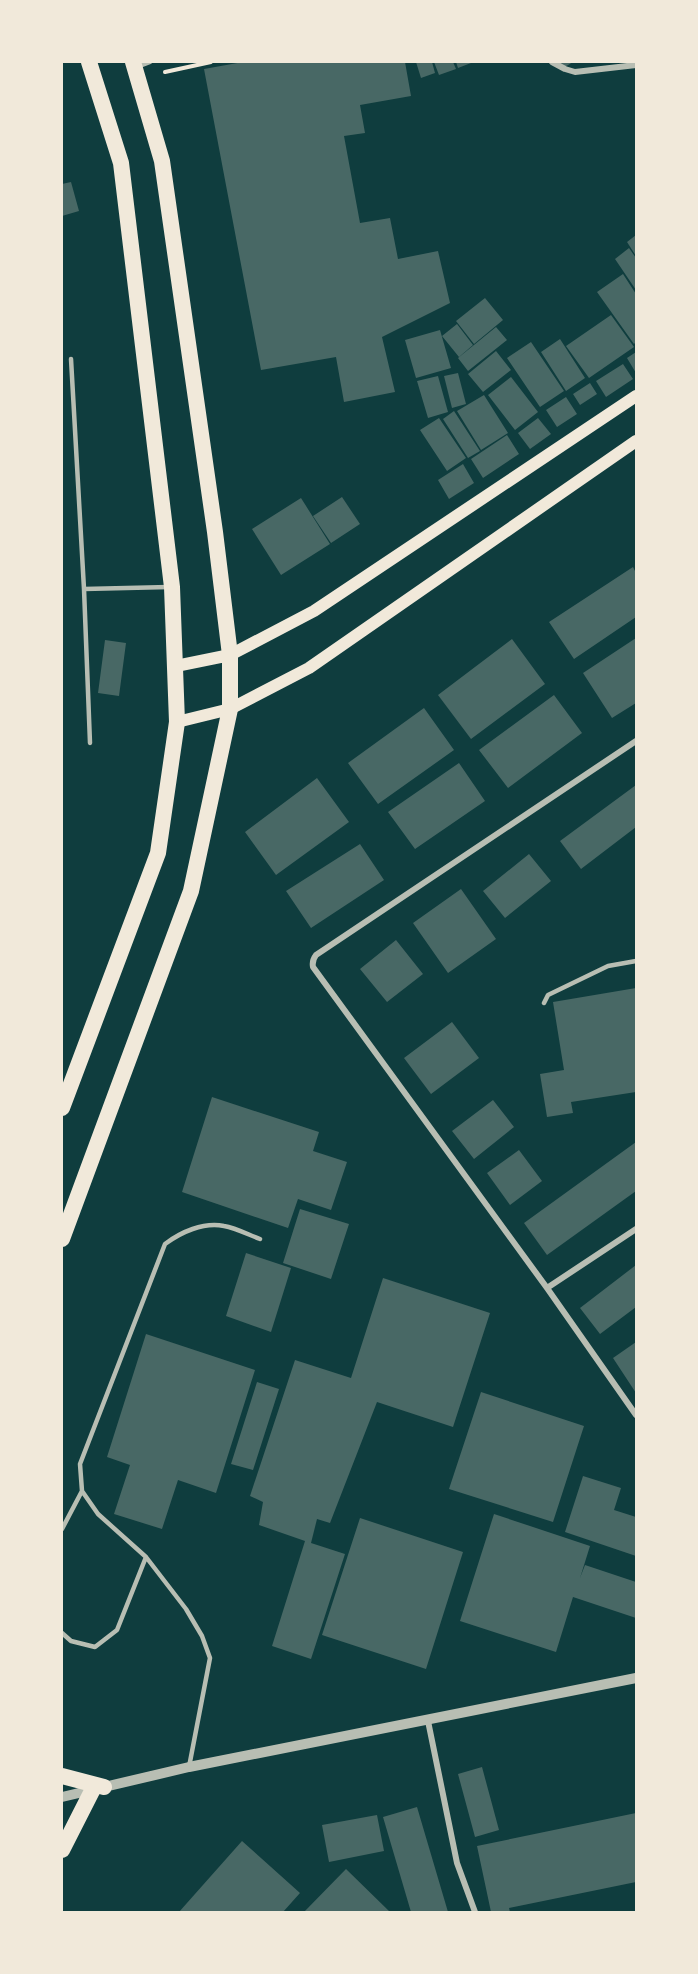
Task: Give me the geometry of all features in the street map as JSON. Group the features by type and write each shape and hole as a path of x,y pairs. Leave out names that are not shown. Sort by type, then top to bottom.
{"highway":[{"path":"62,1108 158,854 177,722 172,587 121,163 89,62"},
{"path":"62,1239 191,891 230,709 230,655 215,532 162,161 135,70"},
{"path":"62,1776 98,1789 62,1850"}],"main road":[{"path":"176,666 230,655 314,610 636,396"},
{"path":"177,722 230,709 309,668 636,441"}],"street":[{"path":"552,62 575,72 636,65"},
{"path":"636,741 313,959 313,967 547,1288 636,1415"},
{"path":"547,1288 636,1229"},
{"path":"62,1797 189,1767 636,1678"},
{"path":"428,1721 457,1863 475,1912"}],"lane":[{"path":"135,70 150,62"},
{"path":"71,359 90,743"},
{"path":"84,589 172,587"},
{"path":"544,1003 548,995 608,966 636,961"},
{"path":"189,1767 210,1658 202,1636 186,1609 146,1557 98,1514 82,1491 80,1464 165,1244 190,1229 223,1225 261,1239"},
{"path":"62,1529 82,1491"},
{"path":"62,1633 71,1641 95,1647 117,1630 146,1557"}],"path":[{"path":"135,70 172,69 211,62"}],"building":[{"path":"243,62 405,62 411,96 360,105 365,133 344,136 360,223 390,218 398,259 438,251 450,303 382,337 395,392 344,402 336,357 261,370 204,69"},
{"path":"416,62 432,62 435,73 421,78"},
{"path":"434,62 453,62 456,69 439,75"},
{"path":"456,62 470,62 471,63 458,68"},
{"path":"559,62 573,62 563,68"},
{"path":"71,182 79,211 62,216 62,184"},
{"path":"636,235 636,256 627,242"},
{"path":"629,248 636,258 636,290 615,259"},
{"path":"623,274 636,294 636,342 634,344 597,292"},
{"path":"485,298 503,320 474,344 456,321"},
{"path":"611,315 634,347 589,378 566,346"},
{"path":"457,324 473,345 459,357 442,336"},
{"path":"496,327 507,340 468,371 458,358"},
{"path":"440,330 451,368 416,378 405,340"},
{"path":"560,339 585,378 566,391 541,352"},
{"path":"531,342 564,391 540,407 507,358"},
{"path":"496,351 511,370 483,392 468,374"},
{"path":"636,352 636,373 627,358"},
{"path":"623,364 633,379 606,397 596,381"},
{"path":"458,373 466,404 452,408 444,376"},
{"path":"438,376 448,412 428,418 417,381"},
{"path":"511,377 538,412 515,430 488,395"},
{"path":"590,383 597,394 580,405 573,394"},
{"path":"484,395 508,433 481,450 457,411"},
{"path":"566,397 577,414 557,427 546,410"},
{"path":"454,411 480,451 468,458 443,419"},
{"path":"439,418 466,458 447,471 420,430"},
{"path":"538,418 551,434 530,449 518,433"},
{"path":"507,435 519,454 483,478 471,459"},
{"path":"463,464 474,483 449,499 438,480"},
{"path":"342,497 360,524 331,543 313,516"},
{"path":"301,498 330,544 281,575 252,529"},
{"path":"633,567 636,573 636,617 574,659 549,622"},
{"path":"636,638 636,703 612,718 583,673"},
{"path":"512,639 545,684 471,739 438,695"},
{"path":"105,640 126,643 119,696 98,693"},
{"path":"554,695 582,733 508,788 479,750"},
{"path":"424,708 454,750 378,804 348,763"},
{"path":"459,763 485,801 415,849 388,812"},
{"path":"317,778 349,822 276,875 245,832"},
{"path":"636,785 636,827 581,869 560,841"},
{"path":"360,844 384,880 311,928 286,891"},
{"path":"529,854 551,881 505,918 483,891"},
{"path":"461,889 496,939 448,973 413,923"},
{"path":"396,940 423,974 387,1002 360,969"},
{"path":"636,988 636,1092 571,1102 573,1113 547,1117 540,1074 564,1070 553,1002"},
{"path":"452,1022 479,1058 431,1094 404,1058"},
{"path":"212,1097 319,1132 313,1151 347,1162 331,1210 298,1199 288,1228 182,1192"},
{"path":"493,1100 514,1127 474,1159 452,1131"},
{"path":"636,1142 636,1191 547,1255 524,1223"},
{"path":"519,1150 542,1181 510,1205 487,1173"},
{"path":"300,1209 349,1224 331,1279 283,1263"},
{"path":"246,1253 291,1268 271,1332 226,1316"},
{"path":"636,1265 636,1307 600,1334 580,1308"},
{"path":"383,1278 490,1313 453,1427 377,1402 330,1523 317,1519 311,1543 345,1554 311,1659 272,1646 305,1541 259,1525 263,1502 250,1496 295,1360 351,1378"},
{"path":"146,1334 255,1370 216,1493 178,1480 162,1529 114,1514 130,1465 107,1457"},
{"path":"636,1342 636,1393 613,1358"},
{"path":"257,1382 279,1389 253,1470 231,1464"},
{"path":"481,1392 584,1426 553,1522 449,1489"},
{"path":"583,1476 621,1488 614,1510 636,1517 636,1556 565,1532"},
{"path":"494,1514 590,1546 580,1578 585,1565 636,1582 636,1618 573,1597 556,1652 460,1621"},
{"path":"360,1518 463,1552 426,1669 322,1635"},
{"path":"482,1767 499,1830 475,1837 458,1774"},
{"path":"417,1807 448,1912 411,1912 383,1817"},
{"path":"636,1813 636,1882 509,1908 510,1912 491,1912 477,1846"},
{"path":"377,1815 384,1851 329,1862 322,1825"},
{"path":"242,1841 300,1893 283,1912 179,1912"},
{"path":"346,1869 390,1912 304,1912"}]}
